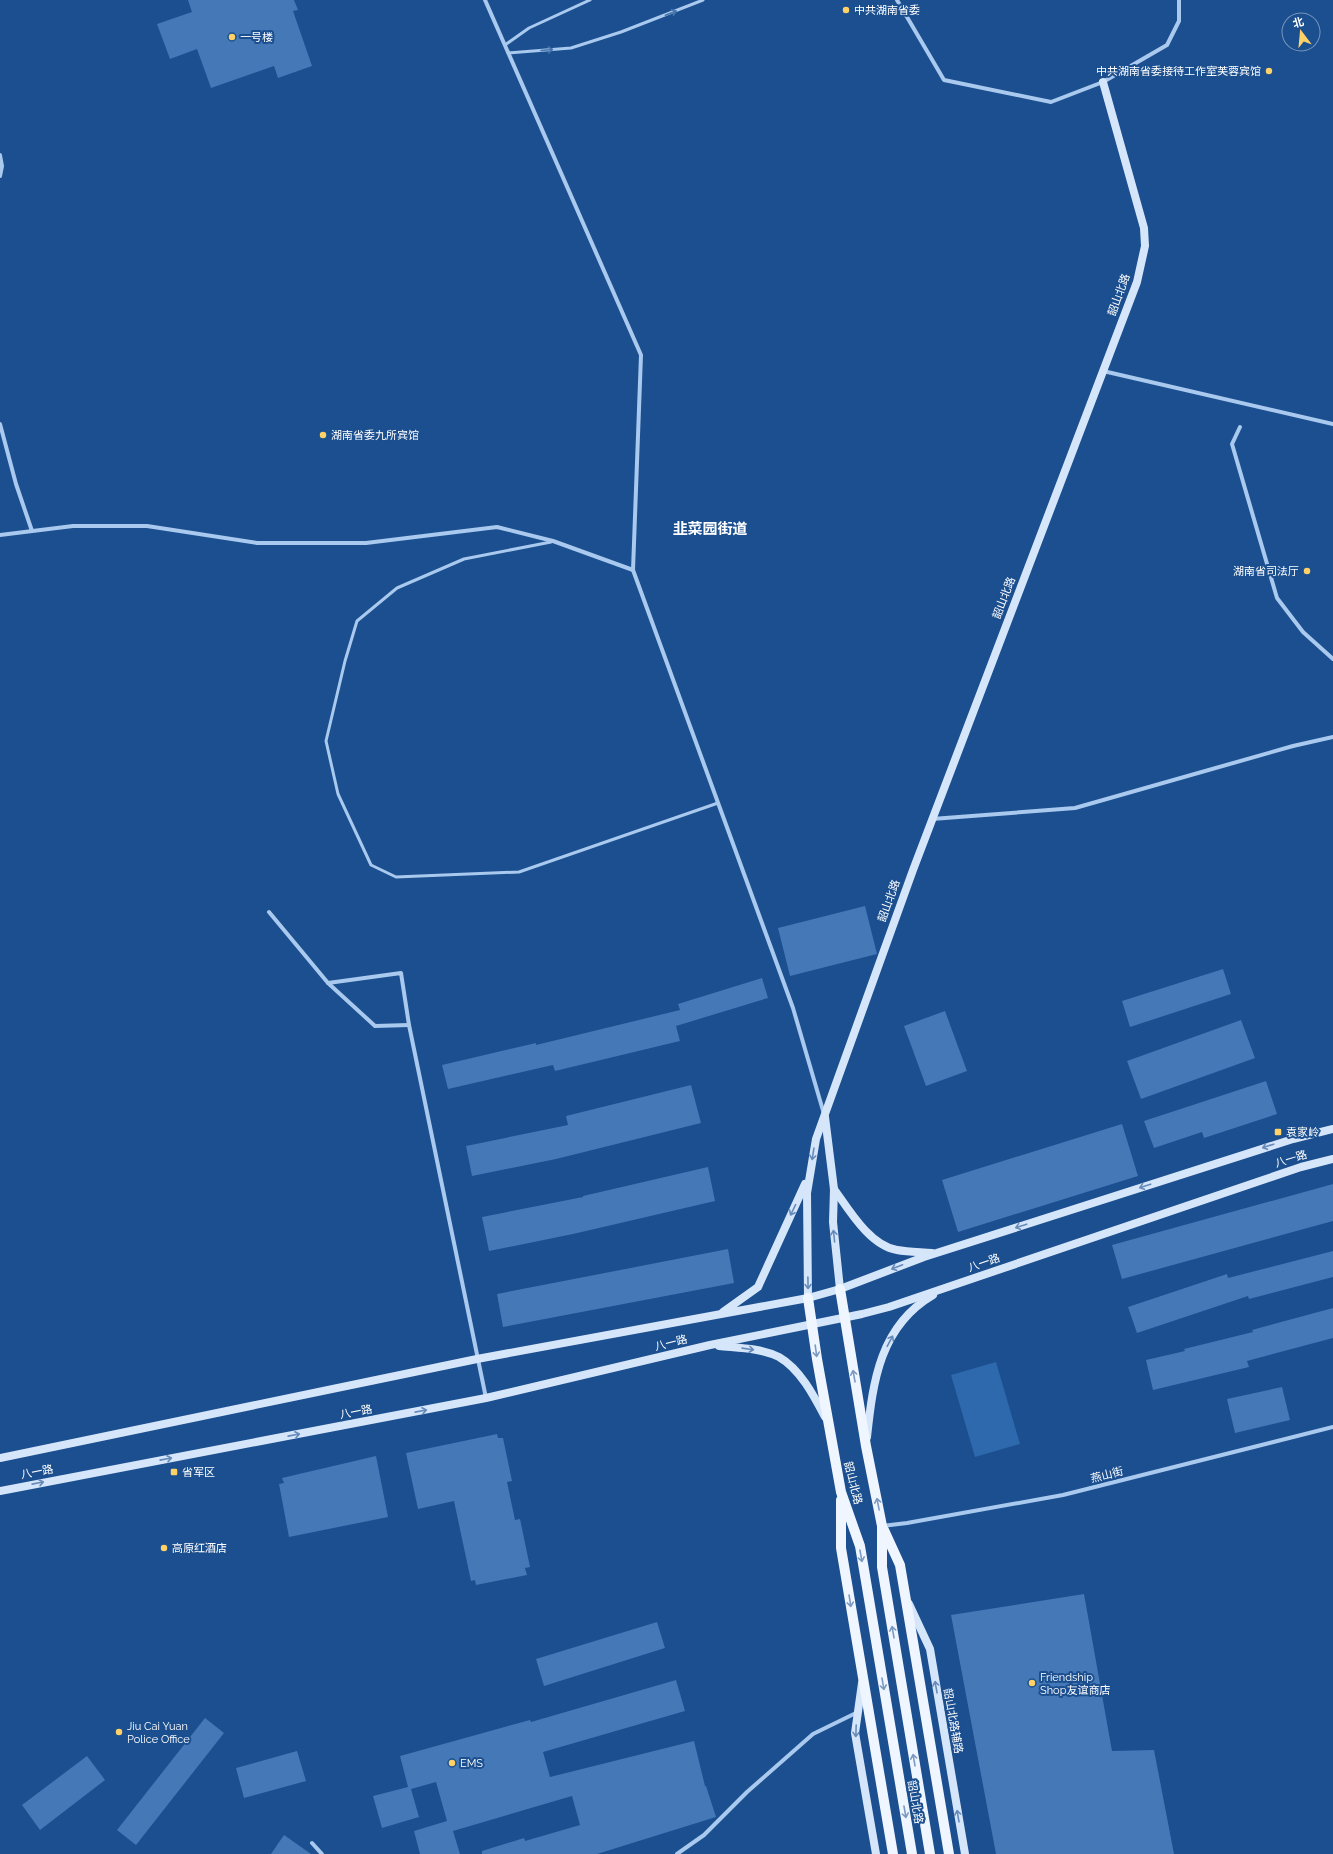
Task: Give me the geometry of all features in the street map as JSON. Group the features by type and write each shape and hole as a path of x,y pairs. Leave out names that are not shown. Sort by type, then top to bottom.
{"main road":[{"name":"韶山北路","path":"912,1854 860,1546 841,1492 812,1324 808,1298 807,1193 816,1139 932,819 1137,282 1145,246 1144,228 1103,82"},
{"name":"韶山北路","path":"825,1117 834,1189 833,1222 840,1289 866,1446 882,1526 882,1567 930,1854"},
{"name":"八一路","path":"0,1458 478,1360 808,1298 840,1289 936,1253 1293,1139 1333,1129"},
{"name":"八一路","path":"0,1491 486,1398 710,1345 845,1318 889,1307 1301,1167 1333,1159"},
{"path":"720,1314 758,1287 810,1174"},
{"path":"834,1189 866,1232 880,1242 896,1250 936,1253"},
{"path":"866,1446 874,1386 882,1355 901,1322 927,1298 945,1288"},
{"path":"710,1345 765,1352 778,1357 791,1366 808,1387 828,1422"},
{"path":"841,1492 842,1548 871,1730 893,1854"},
{"path":"882,1526 900,1565 949,1854"},
{"name":"韶山北路辅路","path":"905,1596 930,1649 965,1854"},
{"path":"863,1678 855,1733 876,1854"}],"street":[{"path":"485,0 641,356 633,570 793,1008 825,1117"},
{"path":"897,0 944,80 1051,102 1103,82 1167,45 1179,21 1179,0"},
{"path":"0,156 2,166 0,176"},
{"path":"1103,371 1333,424"},
{"path":"0,424 16,484 32,531"},
{"path":"1240,427 1232,444 1277,598 1303,632 1333,659"},
{"path":"0,535 73,526 147,526 257,543 366,543 497,527 553,541 633,570"},
{"path":"932,819 1076,808 1293,746 1333,737"},
{"path":"269,912 328,983 375,1026 409,1025"},
{"path":"328,983 401,973 409,1025 486,1398"},
{"name":"燕山街","path":"882,1526 907,1523 1063,1495 1333,1427"},
{"path":"677,1854 704,1835 747,1792 813,1734 858,1712"},
{"path":"312,1843 322,1854"}],"lane":[{"path":"505,46 529,28 590,0"},
{"path":"508,53 571,48 621,32 703,0"},
{"path":"553,541 464,559 397,588 357,621 345,661 326,741 338,794 371,865 396,877 519,872 718,803"}],"shaded area":[{"path":"996,1362 1020,1444 975,1457 951,1375"}],"building":[{"name":"一号楼","path":"188,0 294,0 298,10 293,11 312,66 278,78 274,66 211,88 197,49 170,59 157,24 192,12"},
{"path":"865,906 877,954 790,976 778,928"},
{"path":"1223,969 1231,994 1130,1027 1122,1001"},
{"path":"762,978 768,998 676,1026 680,1041 555,1071 553,1065 448,1089 442,1065 536,1043 536,1045 680,1010 678,1004"},
{"path":"945,1011 967,1071 926,1086 904,1026"},
{"path":"1241,1020 1255,1058 1141,1099 1127,1061"},
{"path":"1266,1081 1277,1114 1204,1138 1202,1132 1154,1148 1144,1121"},
{"path":"691,1085 701,1123 556,1159 472,1176 466,1146 568,1125 566,1116"},
{"path":"1122,1124 1138,1176 958,1232 942,1180"},
{"path":"708,1167 715,1201 573,1234 489,1251 482,1217 583,1197"},
{"path":"1333,1184 1333,1221 1122,1279 1112,1245"},
{"path":"728,1249 734,1283 503,1327 497,1294"},
{"path":"1333,1251 1333,1277 1249,1299 1248,1296 1137,1333 1128,1307 1227,1274 1228,1278"},
{"path":"1333,1308 1333,1338 1247,1361 1249,1367 1153,1390 1146,1360 1185,1351 1184,1349 1253,1332 1252,1330"},
{"path":"1282,1387 1290,1420 1235,1433 1227,1399"},
{"path":"497,1434 498,1438 503,1438 512,1481 507,1482 515,1520 520,1519 530,1567 525,1568 527,1575 476,1585 475,1580 471,1581 454,1501 418,1509 406,1453"},
{"path":"376,1456 388,1517 289,1537 279,1484 284,1483 282,1478"},
{"name":"Friendship Shop友谊商店","path":"1084,1594 1112,1751 1154,1750 1174,1854 996,1854 951,1615"},
{"path":"657,1622 665,1648 544,1686 536,1659"},
{"path":"676,1680 685,1711 543,1752 550,1777 694,1741 705,1786 716,1817 597,1854 482,1854 482,1851 524,1838 525,1841 580,1825 572,1796 453,1831 460,1854 420,1854 414,1831 447,1821 436,1782 411,1789 419,1817 382,1828 373,1796 408,1787 400,1756 530,1720 531,1722"},
{"path":"205,1718 224,1733 136,1845 117,1830"},
{"path":"297,1751 306,1781 244,1798 236,1768"},
{"path":"87,1756 105,1780 40,1830 22,1805"},
{"path":"284,1835 311,1854 271,1854"}],"place":[{"name":"中共湖南省委","path":"846,10"},
{"name":"一号楼","path":"232,37"},
{"name":"中共湖南省委接待工作室芙蓉宾馆","path":"1269,71"},
{"name":"湖南省委九所宾馆","path":"323,435"},
{"name":"湖南省司法厅","path":"1307,571"},
{"name":"袁家岭","path":"1278,1132"},
{"name":"省军区","path":"174,1472"},
{"name":"高原红酒店","path":"164,1548"},
{"name":"Friendship Shop友谊商店","path":"1032,1683"},
{"name":"Jiu Cai Yuan Police Office","path":"119,1732"},
{"name":"EMS","path":"452,1763"}],"district":[{"name":"韭菜园街道","path":"710,529"}]}
